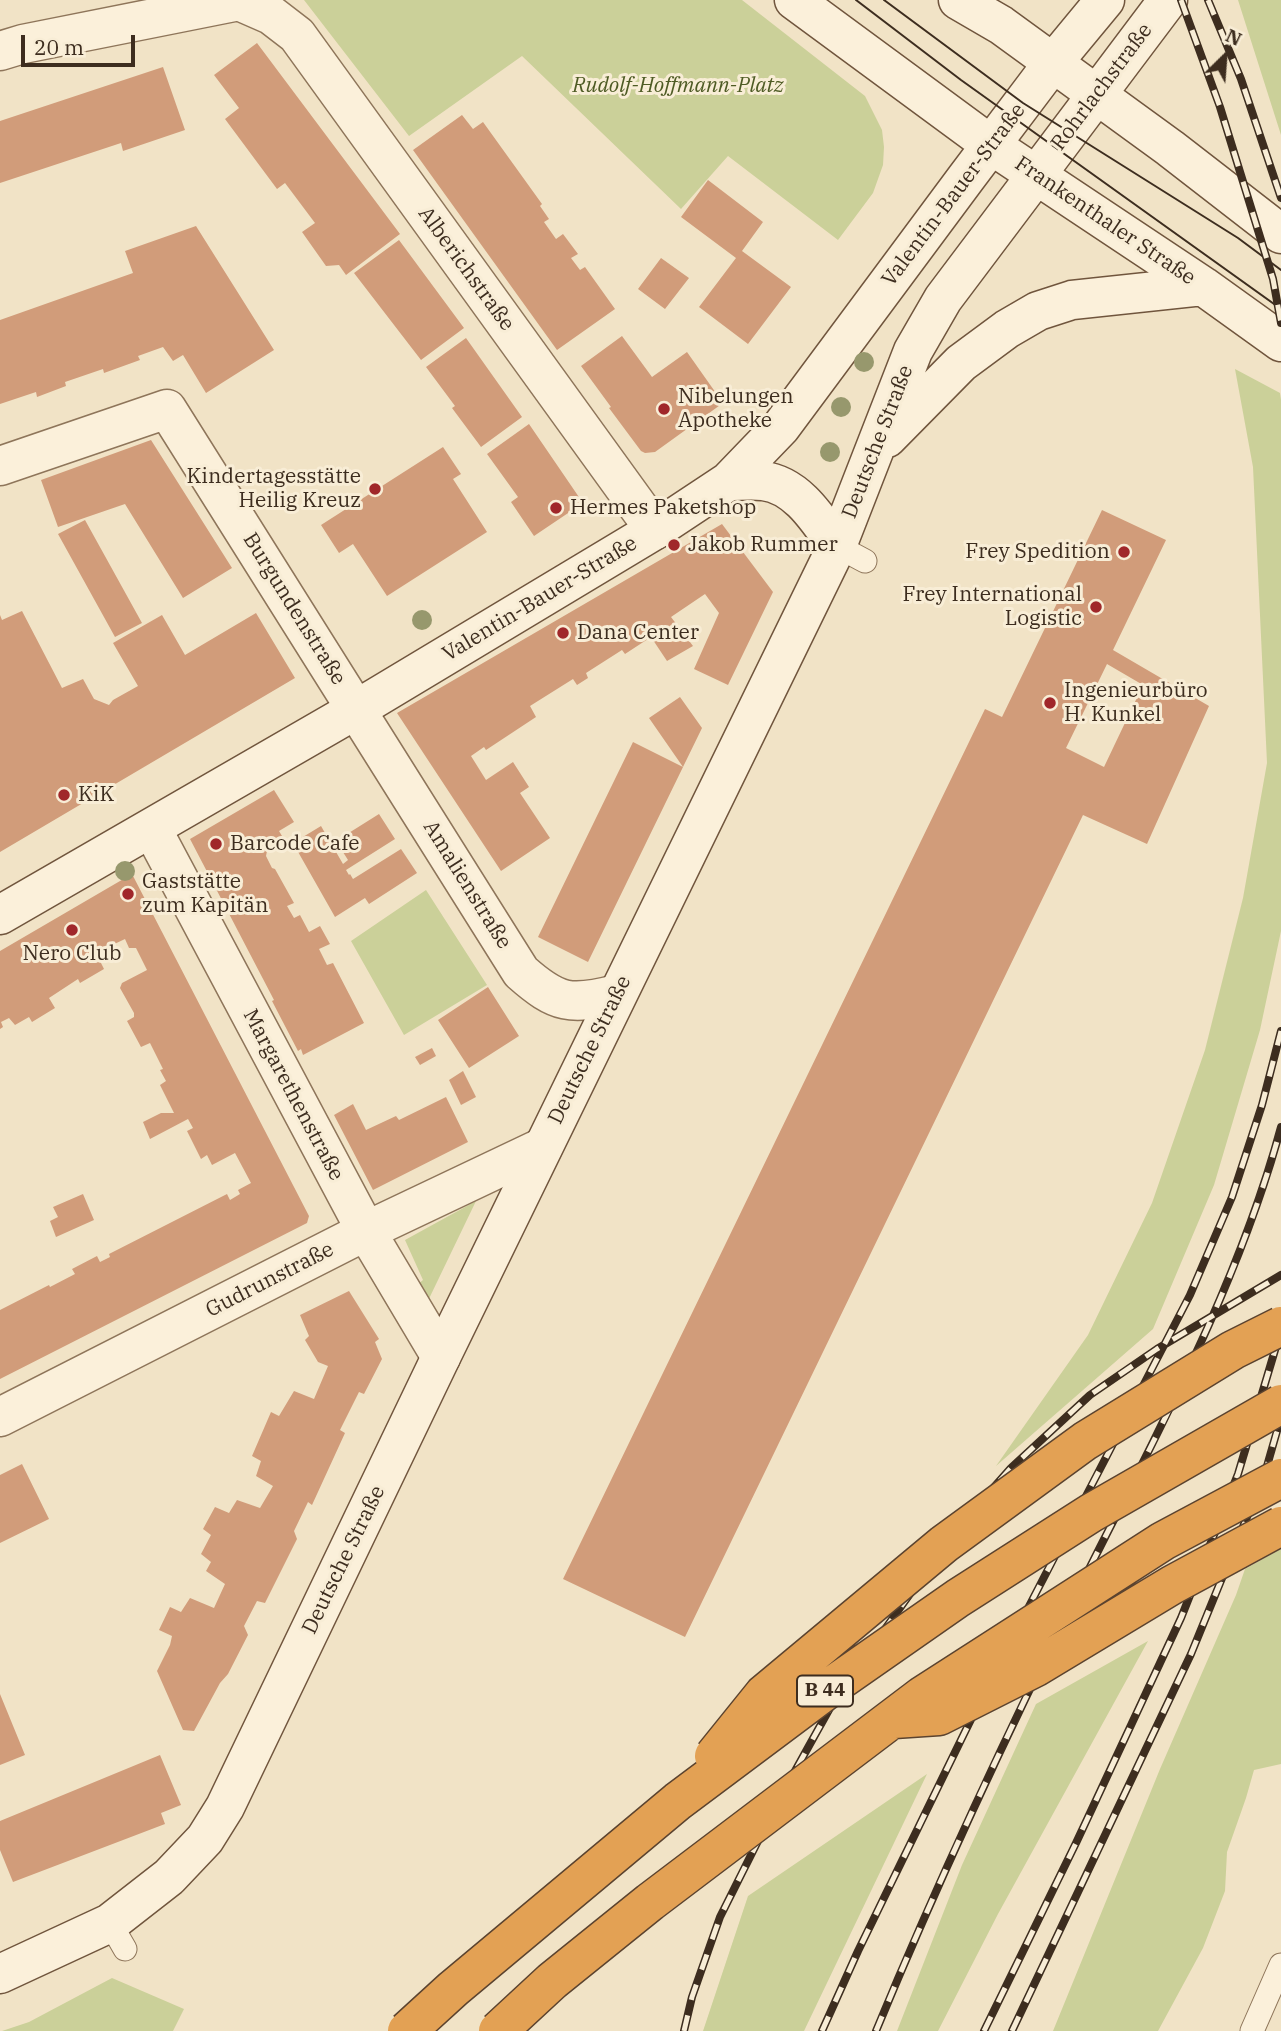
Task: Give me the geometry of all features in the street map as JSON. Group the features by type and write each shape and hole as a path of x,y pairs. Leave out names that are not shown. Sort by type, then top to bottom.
{"highway":[{"path":"678,1801 764,1694 944,1544 1085,1441 1233,1350 1281,1326"},
{"name":"B 44","path":"407,2031 453,1989 678,1801 829,1688 958,1598 1091,1513 1281,1404"},
{"path":"498,2031 552,1981 650,1902 922,1696 1163,1541 1281,1478"},
{"path":"892,1719 939,1716 1037,1667 1172,1585 1281,1526"}],"main road":[{"name":"Frankenthaler Straße","path":"794,0 991,145 1203,286 1281,342"},
{"path":"958,0 1001,25 1052,65 1170,148 1281,234"},
{"path":"1052,65 1105,0"},
{"name":"Rohrlachstraße","path":"1036,174 1168,0"},
{"name":"Alberichstraße","path":"0,51 23,44 239,1 271,15 298,35 655,530"},
{"name":"Valentin-Bauer-Straße","path":"0,915 357,709 655,530 729,481 781,428 1052,65"},
{"name":"Deutsche Straße","path":"2,1968 120,1928 205,1839 225,1807 617,994 851,554 876,449 913,351 937,309 1036,174"},
{"path":"876,449 961,363 1007,329 1038,311 1072,300 1203,286"},
{"name":"Burgundenstraße","path":"0,466 167,409 357,709"},
{"path":"729,481 766,481 787,490 807,504 851,554"},
{"name":"Amalienstraße","path":"357,709 521,972 542,990 567,1000 589,1001 617,994"},
{"name":"Margarethenstraße","path":"152,829 366,1231 441,1357"},
{"name":"Gudrunstraße","path":"0,1417 366,1231 543,1147"}],"lane":[{"path":"1252,2031 1281,1965"}],"green space":[{"name":"Rudolf-Hoffmann-Platz","path":"304,0 742,0 865,96 882,130 883,165 873,193 838,240 728,156 681,209 522,56 409,136"},
{"path":"1238,0 1281,0 1281,135"},
{"path":"1235,369 1280,393 1281,400 1281,931 1260,1030 1214,1185 1153,1329 996,1466 1088,1335 1152,1203 1205,1050 1243,898 1267,763 1253,467"},
{"path":"426,890 487,985 404,1035 351,941"},
{"path":"476,1201 425,1307 412,1289 423,1280 405,1240"},
{"path":"1281,1549 1281,1764 1254,1770 1227,1852 1225,1891 1203,1948 1158,2031 1053,2031 1245,1569"},
{"path":"1148,1641 998,1914 938,2031 897,2031 962,1865 1036,1704"},
{"path":"927,1774 804,2031 703,2031 748,1896"},
{"path":"112,1978 184,2009 173,2031 2,2031 29,2022"}],"building":[{"path":"257,43 400,234 346,275 339,265 326,266 302,232 315,223 285,183 277,189 225,119 239,108 214,75"},
{"path":"163,67 185,130 123,151 121,143 0,183 0,121"},
{"path":"462,115 473,129 483,122 542,204 540,206 549,219 544,222 556,239 563,234 578,254 571,258 580,270 585,267 615,309 557,350 413,150"},
{"path":"708,180 763,222 742,251 791,287 748,344 699,307 736,258 681,217"},
{"path":"196,226 274,350 206,393 183,355 173,361 163,347 138,356 140,360 104,373 103,369 65,382 66,386 37,397 36,392 0,404 0,320 133,273 125,251"},
{"path":"399,240 464,328 421,360 354,273"},
{"path":"661,258 689,278 665,309 638,289"},
{"path":"622,336 652,377 687,352 723,403 655,452 641,451 581,366"},
{"path":"466,338 522,417 481,447 426,367"},
{"path":"529,424 583,503 534,536 511,502 518,497 487,454"},
{"path":"151,440 232,568 183,598 125,504 58,527 41,480"},
{"path":"443,447 461,474 453,479 487,532 387,596 353,544 339,553 321,525"},
{"path":"1102,510 1166,540 1113,650 1209,706 1147,844 1083,815 685,1637 563,1579 985,709 1002,717","holes":["1107,664 1143,685 1104,767 1066,748"]},
{"path":"85,520 142,623 115,637 58,534"},
{"path":"722,524 773,592 728,685 694,669 719,613 705,594 671,617 693,646 667,661 651,637 625,654 622,650 586,673 588,678 577,685 573,679 530,706 536,717 486,750 484,747 471,756 486,780 513,762 529,787 520,793 550,838 501,871 397,713"},
{"path":"22,611 62,688 83,679 94,699 109,705 138,686 113,643 162,615 185,655 256,613 295,678 0,852 0,615 2,620"},
{"path":"680,697 702,728 683,767 649,718"},
{"path":"633,742 683,767 588,962 538,937"},
{"path":"274,790 294,822 279,831 282,836 264,847 266,856 294,903 287,906 294,918 300,915 309,932 320,926 330,944 319,949 327,965 333,963 364,1023 303,1055 301,1049 298,1051 190,839"},
{"path":"379,814 395,839 346,870 349,875 353,879 401,849 417,873 369,904 365,898 335,917 293,843 321,826 343,864 348,860 336,841"},
{"path":"132,874 309,1216 307,1223 0,1379 0,1310 75,1274 72,1269 97,1256 100,1262 110,1257 109,1254 227,1194 230,1200 240,1194 238,1190 251,1183 235,1153 212,1165 207,1155 201,1159 187,1131 193,1128 188,1119 150,1139 143,1122 161,1113 174,1113 160,1085 166,1081 150,1043 141,1047 127,1021 134,1017 134,1013 120,988 122,983 147,970 136,948 129,948 125,939 108,947 112,954 100,961 104,969 80,983 78,979 49,998 55,1008 32,1022 29,1017 15,1025 9,1018 1,1022 3,1027 0,1029 0,951"},
{"path":"488,987 519,1036 469,1068 438,1020"},
{"path":"432,1048 436,1056 420,1065 415,1057"},
{"path":"463,1071 476,1097 461,1105 449,1080"},
{"path":"446,1097 468,1142 373,1190 334,1115 353,1104 366,1130 396,1116 399,1120"},
{"path":"83,1194 94,1220 56,1237 50,1221 58,1217 53,1207"},
{"path":"349,1291 379,1339 375,1342 382,1359 364,1394 359,1392 340,1430 345,1433 312,1505 308,1502 294,1531 297,1539 265,1603 257,1601 244,1626 248,1635 228,1674 220,1683 194,1731 183,1730 157,1671 172,1636 159,1630 170,1607 181,1612 190,1598 214,1608 225,1584 206,1571 211,1562 201,1554 211,1535 203,1529 215,1507 229,1513 237,1500 260,1508 273,1486 256,1476 261,1461 252,1456 271,1412 279,1416 294,1391 314,1399 328,1366 318,1362 305,1340 309,1336 300,1315"},
{"path":"22,1464 49,1519 0,1543 0,1475"},
{"path":"0,1694 25,1755 0,1765"},
{"path":"160,1755 181,1805 161,1813 165,1824 13,1882 0,1850 0,1821"}],"tram line":[{"path":"856,0 961,80 1281,309"},
{"path":"884,0 1023,103 1238,238 1281,270"}],"railway":[{"path":"1181,0 1220,107 1273,279 1281,323"},
{"path":"1208,0 1241,79 1281,198"},
{"path":"822,2031 980,1701 1190,1295 1232,1197 1262,1105 1281,1031"},
{"path":"876,2031 1005,1741 1221,1297 1264,1185 1281,1127"},
{"path":"684,2031 692,1997 720,1917 775,1807 835,1699 955,1531 1011,1468 1090,1395 1157,1349 1281,1275"},
{"path":"984,2031 1181,1618 1238,1474 1281,1330"},
{"path":"1012,2031 1191,1654 1265,1473 1281,1417"}],"place":[{"name":"Nibelungen Apotheke","path":"664,409"},
{"name":"Kindertagesstätte Heilig Kreuz","path":"375,489"},
{"name":"Hermes Paketshop","path":"556,508"},
{"name":"Jakob Rummer","path":"674,545"},
{"name":"Frey Spedition","path":"1124,552"},
{"name":"Frey International Logistic","path":"1096,607"},
{"name":"Dana Center","path":"563,633"},
{"name":"Ingenieurbüro H. Kunkel","path":"1050,703"},
{"name":"KiK","path":"64,795"},
{"name":"Barcode Cafe","path":"216,844"},
{"name":"Gaststätte zum Kapitän","path":"128,894"},
{"name":"Nero Club","path":"72,930"}]}
